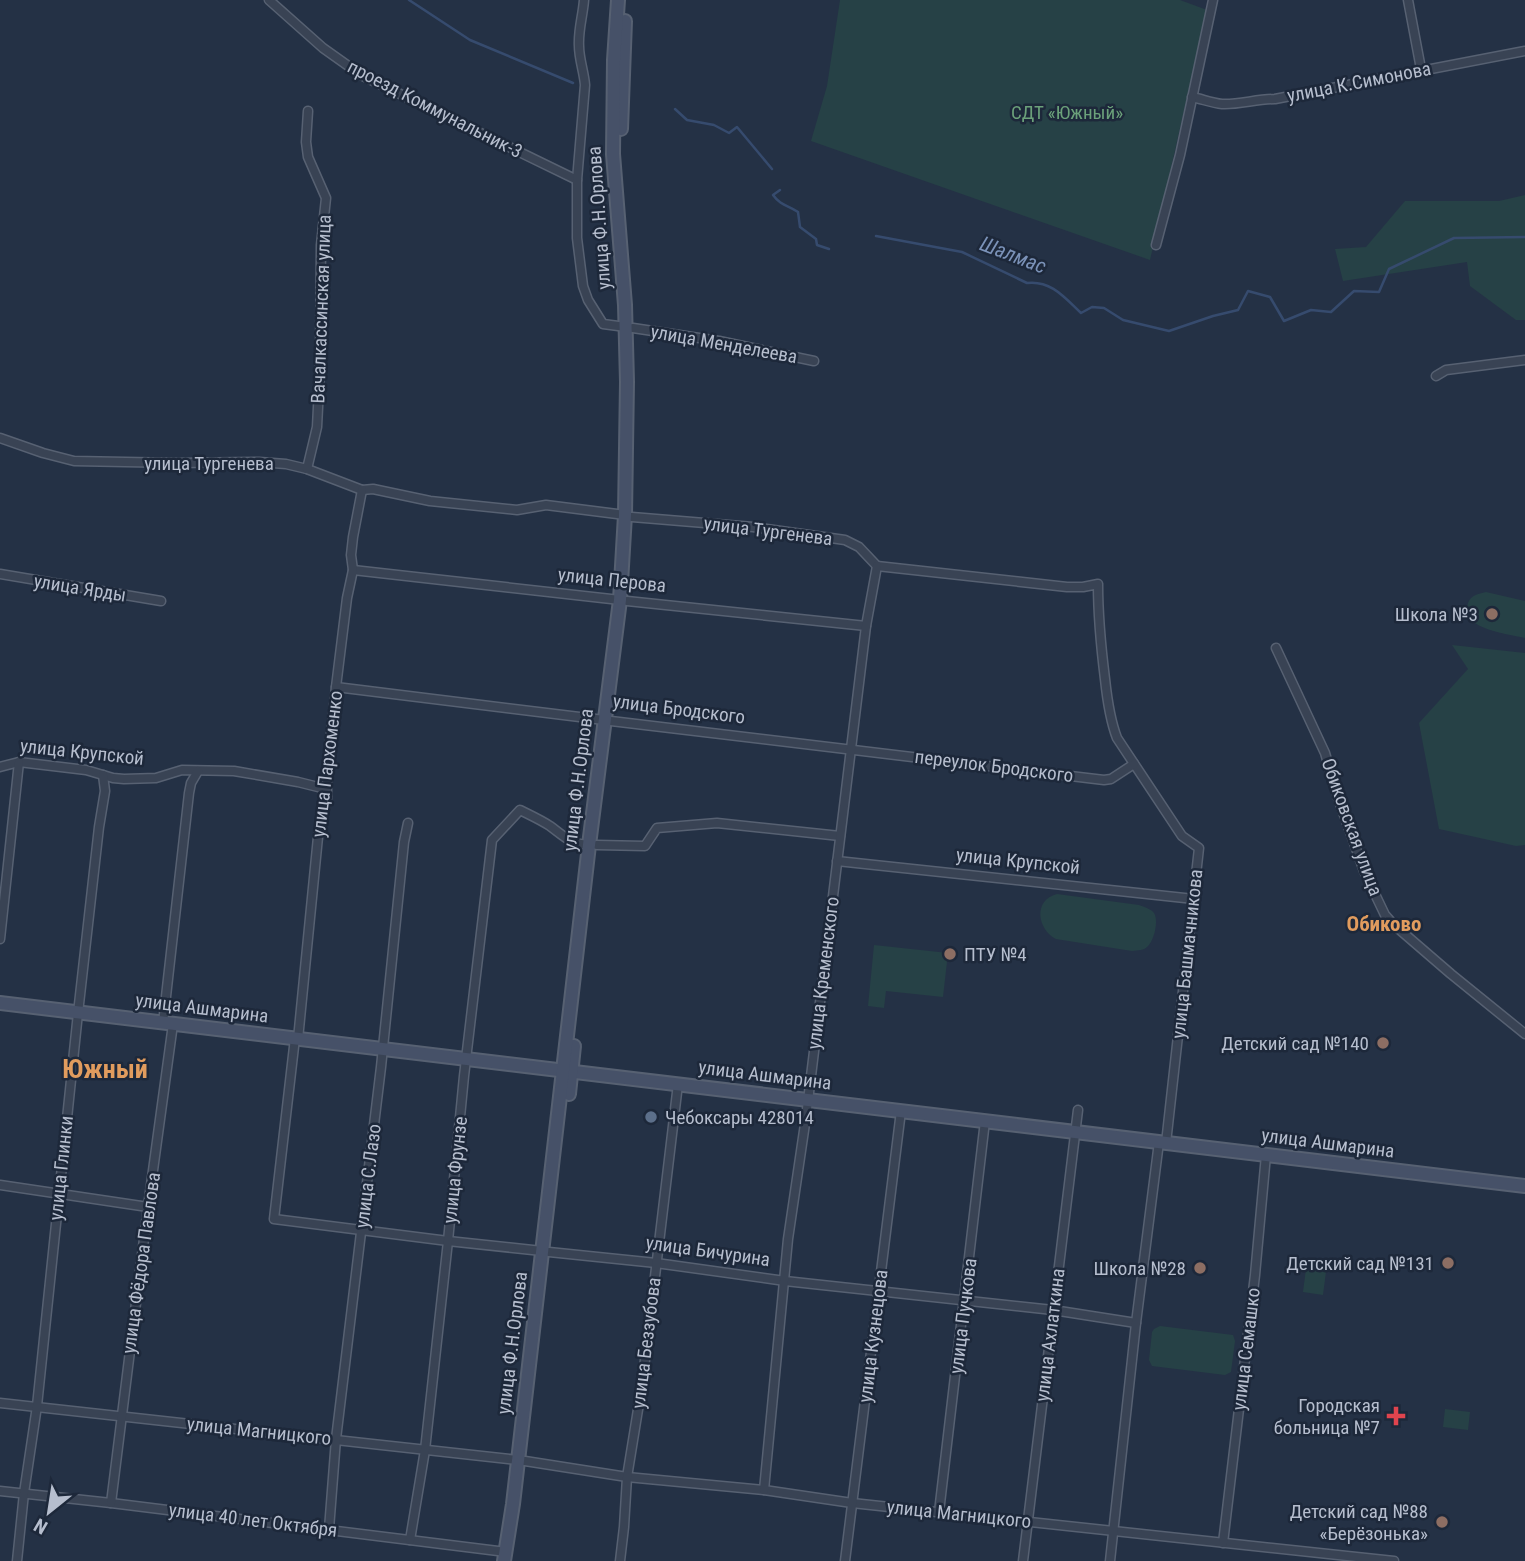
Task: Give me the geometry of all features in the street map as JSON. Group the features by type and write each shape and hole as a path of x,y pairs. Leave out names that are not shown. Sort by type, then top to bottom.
{"street":[{"name":"проезд Коммунальник-3","path":"269,0 323,48 361,75 577,180"},
{"path":"577,180 584,94 579,37 584,0"},
{"name":"улица Ф.Н.Орлова","path":"618,0 613,154 630,328"},
{"name":"улица Ф.Н.Орлова","path":"507,1558 522,1461 623,601 635,419 620,141 626,0"},
{"path":"1156,245 1180,155 1213,0"},
{"path":"1408,0 1421,69"},
{"name":"улица К.Симонова","path":"1192,97 1222,104 1275,99 1525,51"},
{"name":"Вачалкассинская улица","path":"307,469 317,428 321,245 326,211 326,198 308,157 308,111"},
{"name":"улица Менделеева","path":"577,180 579,261 586,293 603,324 719,341 814,361"},
{"path":"1436,376 1446,370 1525,360"},
{"name":"улица Тургенева","path":"0,438 74,461 286,464 362,490 373,489 430,501 517,510 546,505 629,516 753,527 845,540 859,547 877,566"},
{"name":"улица Пархоменко","path":"274,1219 297,1039 318,837 327,798 336,687 353,570 351,555 362,490"},
{"name":"улица Башмачникова","path":"877,566 1067,587 1098,584 1098,626 1114,732 1182,836 1199,848 1136,1322 1110,1561"},
{"name":"улица Кременского","path":"764,1490 788,1239 808,1100 866,626 877,566"},
{"name":"улица Перова","path":"353,570 866,626"},
{"name":"улица Ярды","path":"0,574 161,601"},
{"name":"Обиковская улица","path":"1276,648 1325,753 1364,871 1385,915 1441,966 1525,1034"},
{"name":"улица Бродского","path":"336,687 850,748"},
{"name":"переулок Бродского","path":"850,748 1104,780 1111,779 1134,764"},
{"path":"0,939 19,762"},
{"name":"улица Крупской","path":"0,766 19,762 86,770 124,779 156,778 182,770 234,772 326,789"},
{"name":"улица Фёдора Павлова","path":"111,1503 148,1206 189,793 198,771"},
{"name":"улица Глинки","path":"18,1561 105,791 103,775"},
{"name":"улица Фрунзе","path":"410,1540 425,1450 492,840 520,810 571,842 593,845"},
{"name":"улица С.Лазо","path":"328,1529 336,1439 408,823"},
{"path":"593,845 645,846 657,828 717,823 840,836"},
{"name":"улица Крупской","path":"837,862 1194,899"},
{"name":"улица Ашмарина","path":"0,1003 1525,1186"},
{"name":"улица Беззубова","path":"620,1561 626,1477 642,1385 677,1084"},
{"name":"улица Ахлаткина","path":"1023,1561 1078,1110"},
{"name":"улица Кузнецова","path":"845,1561 901,1111"},
{"name":"улица Пучкова","path":"939,1512 985,1121"},
{"name":"улица Семашко","path":"1223,1543 1255,1275 1266,1155"},
{"path":"0,1185 148,1206"},
{"name":"улица Бичурина","path":"274,1219 545,1252 656,1262 785,1281 1053,1310 1136,1322"},
{"name":"улица Магницкого","path":"0,1403 336,1439 852,1503 1394,1561"},
{"name":"улица 40 лет Октября","path":"0,1491 328,1529 410,1540 507,1558"}],"green space":[{"name":"СДТ «Южный»","path":"840,0 1180,0 1207,10 1150,260 811,141 827,86"},
{"path":"1525,195 1525,320 1516,320 1470,286 1467,262 1343,281 1335,249 1366,247 1405,201 1499,201"},
{"path":"1486,592 1525,601 1525,638 1487,629 1470,619 1467,612 1469,600"},
{"path":"1452,645 1525,653 1525,845 1516,846 1439,829 1419,723 1468,669"},
{"path":"1057,894 1147,908 1155,916 1156,925 1152,939 1145,949 1132,951 1056,939 1045,929 1040,915 1044,902"},
{"path":"874,945 948,953 943,997 886,991 884,1008 868,1006"},
{"path":"1307,1261 1327,1264 1323,1295 1303,1292"},
{"path":"1160,1326 1233,1335 1235,1341 1231,1372 1225,1375 1152,1366 1149,1360 1152,1332"},
{"path":"1445,1409 1470,1412 1468,1430 1443,1427"}],"waterway":[{"name":"Шалмас","path":"409,0 470,40 573,83"},
{"name":"Шалмас","path":"675,109 687,120 714,125 729,133 737,127 772,169"},
{"name":"Шалмас","path":"780,190 773,195 776,199 798,212 800,227 816,239 817,245 829,249"},
{"name":"Шалмас","path":"876,236 962,252 1027,283 1050,287 1081,313 1092,307 1104,308 1123,320 1169,331 1238,310 1248,291 1270,297 1284,321 1311,310 1331,312 1354,291 1379,292 1389,269 1454,238 1525,237"}],"place":[{"name":"Школа №3","path":"1492,614"},
{"name":"ПТУ №4","path":"950,954"},
{"name":"Детский сад №140","path":"1383,1043"},
{"name":"Чебоксары 428014","path":"651,1117"},
{"name":"Детский сад №131","path":"1448,1263"},
{"name":"Школа №28","path":"1200,1268"},
{"name":"Городская больница №7","path":"1396,1416"},
{"name":"Детский сад №88 «Берёзонька»","path":"1442,1522"}],"district":[{"name":"Обиково","path":"1384,924"},
{"name":"Южный","path":"105,1069"}]}
